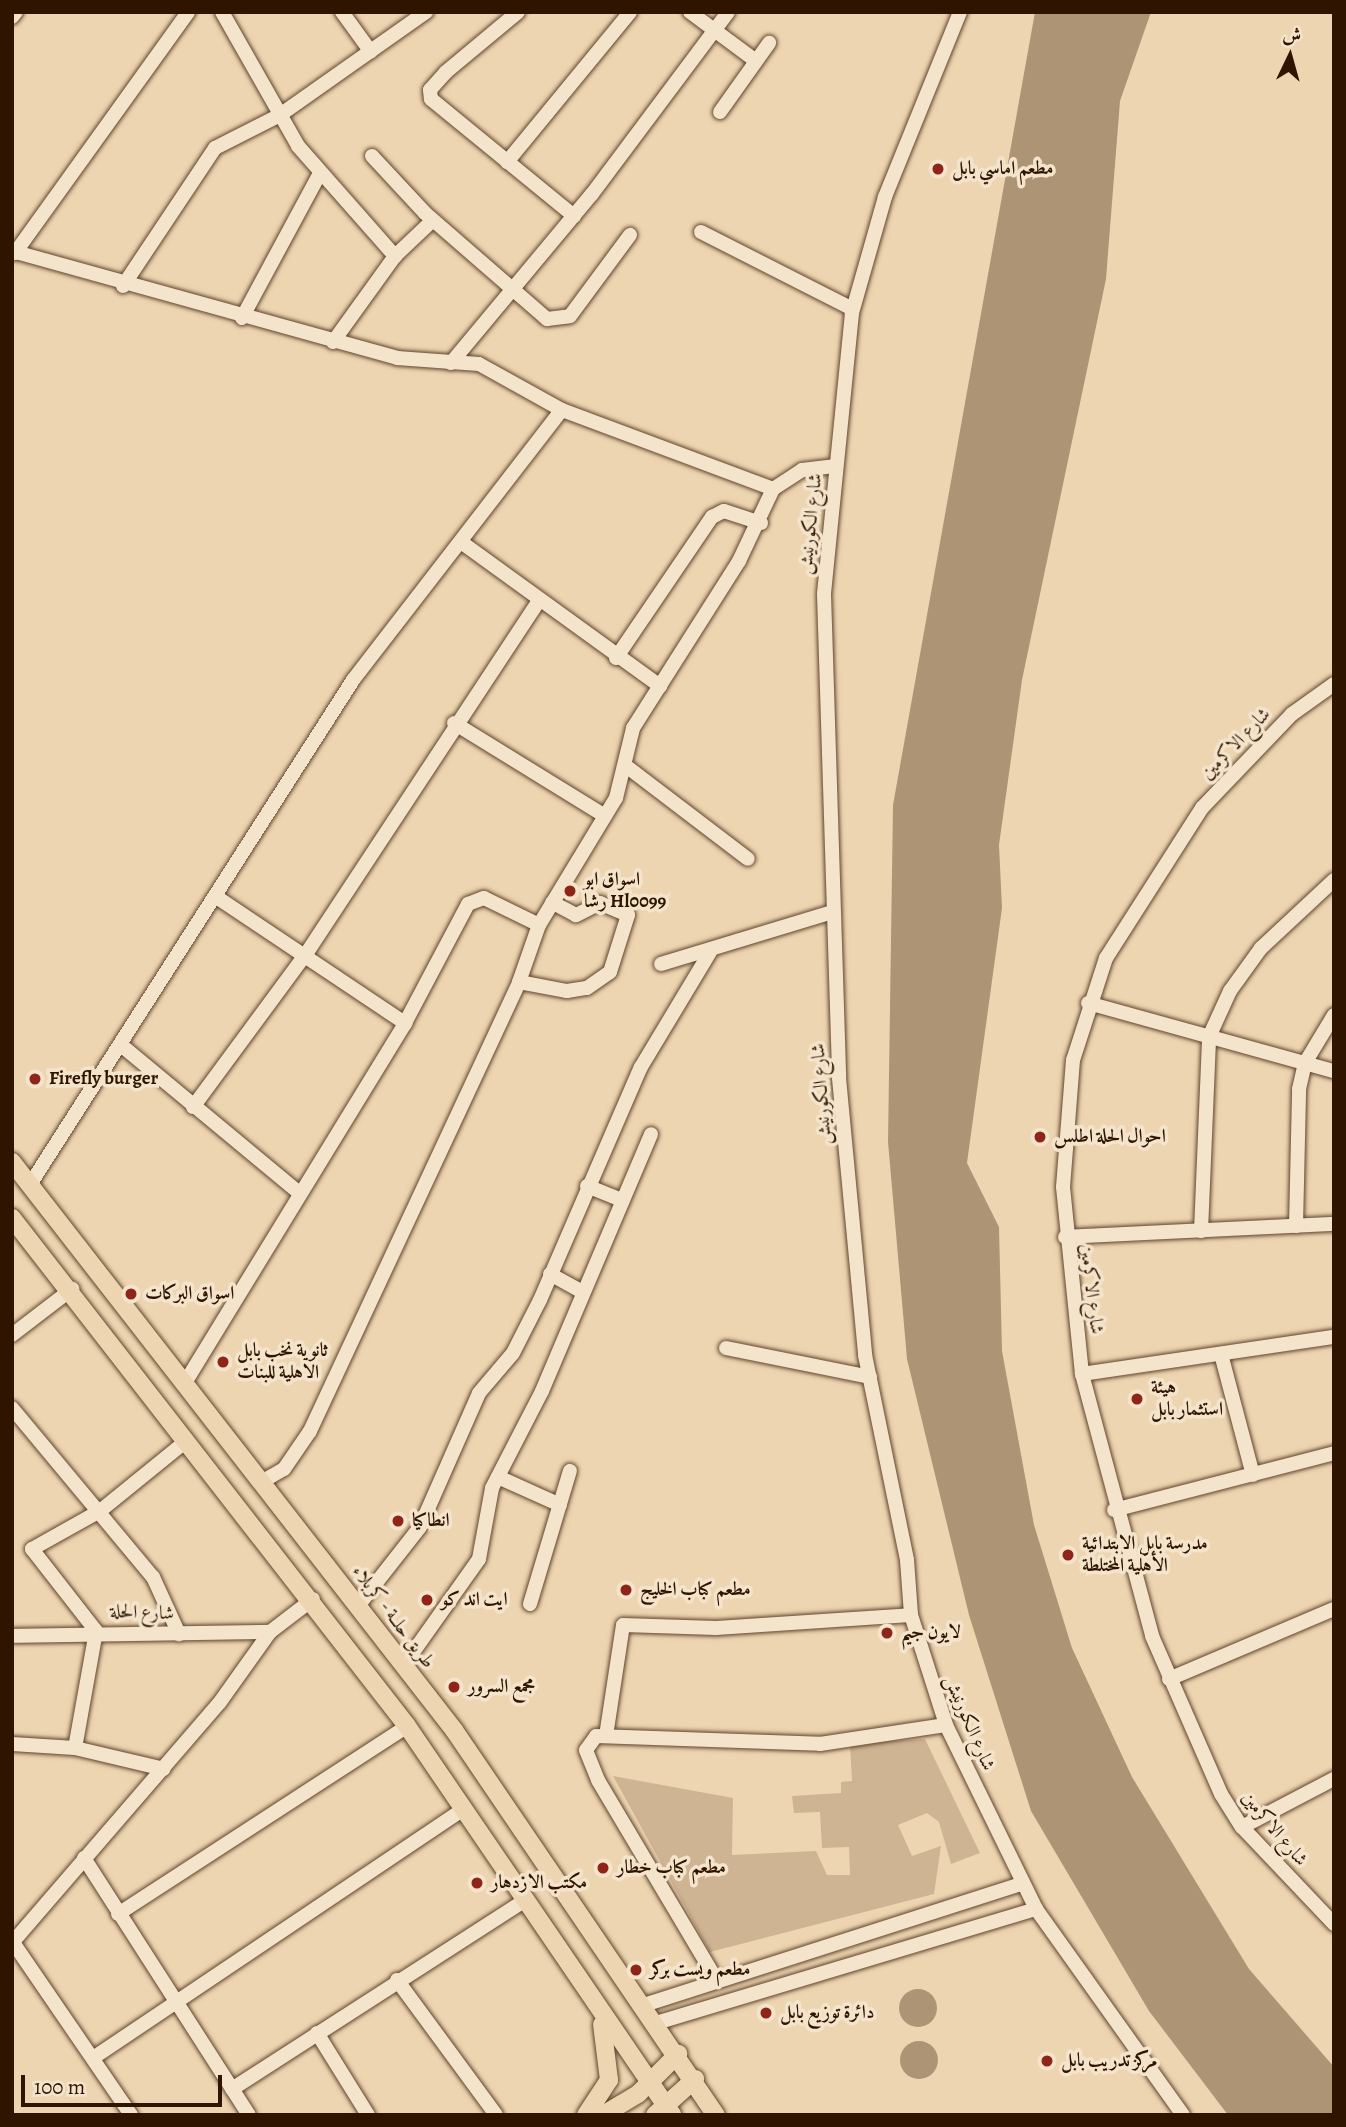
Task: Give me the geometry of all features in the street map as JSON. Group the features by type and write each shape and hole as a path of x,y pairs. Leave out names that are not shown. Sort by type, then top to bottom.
{"main road":[{"name":"طريق حلــة - كربلاء","path":"12,1162 186,1381 404,1665 644,2006 663,2021 678,2054 716,2115"},
{"path":"12,1218 72,1289 185,1443 313,1599 407,1726 649,2084 665,2112 695,2079"},
{"path":"586,2115 605,2089 611,2068 598,2011"},
{"path":"603,2115 649,2084 678,2054"}],"street":[{"path":"12,17 16,12"},
{"path":"188,12 14,252 123,286 333,342 503,372 562,410 773,489"},
{"path":"222,12 280,116 318,175 395,256"},
{"path":"342,12 371,52"},
{"path":"123,286 215,148 280,116 426,12"},
{"path":"518,12 430,90 431,99 574,216"},
{"path":"507,162 631,12"},
{"path":"690,12 756,61"},
{"path":"451,363 574,216 728,12"},
{"name":"شارع الكورنيش","path":"960,12 885,197 853,309 824,594 839,1078 870,1377 907,1560 911,1615 946,1725 1036,1909 1183,2115"},
{"path":"720,112 769,43"},
{"path":"372,156 433,220 512,289 557,322 570,316 630,235"},
{"path":"242,317 318,175"},
{"path":"333,342 395,256 433,220"},
{"path":"701,232 853,309"},
{"path":"31,1184 353,680 562,410"},
{"path":"263,1481 284,1469 310,1431 519,982 539,925 605,816 626,766 633,728 761,523 773,489 802,470 836,466"},
{"path":"616,658 712,517 724,511 761,523"},
{"path":"461,542 616,658 660,686"},
{"path":"193,1107 306,954 454,723 539,600"},
{"name":"شارع الاكرمين","path":"1334,684 1292,714 1202,808 1132,913 1088,1003 1066,1102 1065,1237 1082,1374 1114,1510 1169,1679 1242,1827 1334,1924"},
{"path":"454,723 605,816"},
{"path":"626,766 748,859"},
{"path":"1201,1230 1209,1037 1230,991 1261,948 1334,880"},
{"path":"215,896 306,954 405,1023"},
{"path":"186,1381 298,1192 405,1023 474,898 539,925"},
{"path":"519,982 567,991 587,988 610,972 628,915 600,903 576,915 552,902"},
{"path":"661,964 710,952 832,912"},
{"path":"358,1606 420,1527 479,1393 513,1353 640,1067 710,952"},
{"path":"1088,1003 1334,1071"},
{"path":"1296,1226 1305,1063 1334,1016"},
{"path":"121,1045 298,1192"},
{"path":"404,1665 479,1559 498,1477 651,1134"},
{"path":"587,1186 622,1200"},
{"path":"1065,1237 1334,1224"},
{"path":"550,1274 582,1292"},
{"path":"12,1335 72,1289"},
{"path":"1082,1374 1334,1337"},
{"path":"726,1348 870,1377"},
{"path":"1221,1354 1253,1475"},
{"path":"12,1408 153,1577 179,1634"},
{"path":"75,1748 96,1631 32,1549 100,1511 185,1443"},
{"path":"1114,1510 1334,1453"},
{"path":"530,1604 569,1471"},
{"path":"498,1477 560,1504"},
{"path":"131,2115 12,1942 259,1656 270,1632 313,1599"},
{"path":"1169,1679 1334,1609"},
{"path":"606,1736 623,1625 716,1628 911,1615"},
{"name":"شارع الحلة","path":"15,1633 270,1632"},
{"path":"716,1979 590,1763 586,1750 596,1736 820,1744 946,1725"},
{"path":"118,1914 407,1726"},
{"path":"12,1744 75,1748 164,1769"},
{"path":"1242,1827 1334,1779"},
{"path":"93,2057 464,1809"},
{"path":"84,1858 249,2115"},
{"path":"644,2006 716,1979 1023,1883"},
{"path":"232,2089 397,1980 524,1901"},
{"path":"661,1999 659,2013 663,2021 1036,1909"},
{"path":"397,1980 496,2115"},
{"path":"317,2033 368,2115"}],"shaded area":[{"path":"1035,12 1151,12 1120,101 1106,279 1022,680 999,845 1002,908 967,1163 999,1227 1002,1351 1034,1525 1072,1648 1132,1777 1249,1969 1334,2067 1334,2115 1228,2115 1149,2011 1031,1811 969,1615 907,1359 888,1142 893,805"},
{"path":"925,1739 980,1853 951,1864 939,1822 927,1813 898,1825 912,1856 941,1846 934,1894 710,1952 613,1776 733,1798 732,1855 816,1851 827,1875 850,1875 849,1847 822,1848 820,1812 794,1813 792,1796 841,1793 841,1782 852,1781 850,1744"},
{"path":"918,1989 932,1994 937,2008 932,2022 918,2027 904,2022 899,2008 904,1994"},
{"path":"919,2041 933,2046 938,2060 933,2074 919,2079 905,2074 900,2060 905,2046"}],"place":[{"name":"مطعم اماسي بابل","path":"938,169"},
{"name":"اسواق ابو رشا Hl0099","path":"570,891"},
{"name":"Firefly burger","path":"35,1079"},
{"name":"احوال الحلة اطلس","path":"1040,1137"},
{"name":"اسواق البركات","path":"131,1294"},
{"name":"ثانوية نخب بابل الاهلية للبنات","path":"223,1362"},
{"name":"هيئة استثمار بابل","path":"1137,1399"},
{"name":"انطاكيا","path":"398,1521"},
{"name":"مدرسة بابل الابتدائية الأهلية المختلطة","path":"1068,1555"},
{"name":"مطعم كباب الخليج","path":"626,1590"},
{"name":"ايت اند كو","path":"427,1600"},
{"name":"لايون جيم","path":"887,1633"},
{"name":"مجمع السرور","path":"454,1687"},
{"name":"مطعم كباب خطار","path":"603,1868"},
{"name":"مكتب الازدهار","path":"477,1883"},
{"name":"مطعم ويست بركر","path":"636,1970"},
{"name":"دائرة توزيع بابل","path":"766,2013"},
{"name":"مركز تدريب بابل","path":"1047,2061"}]}
